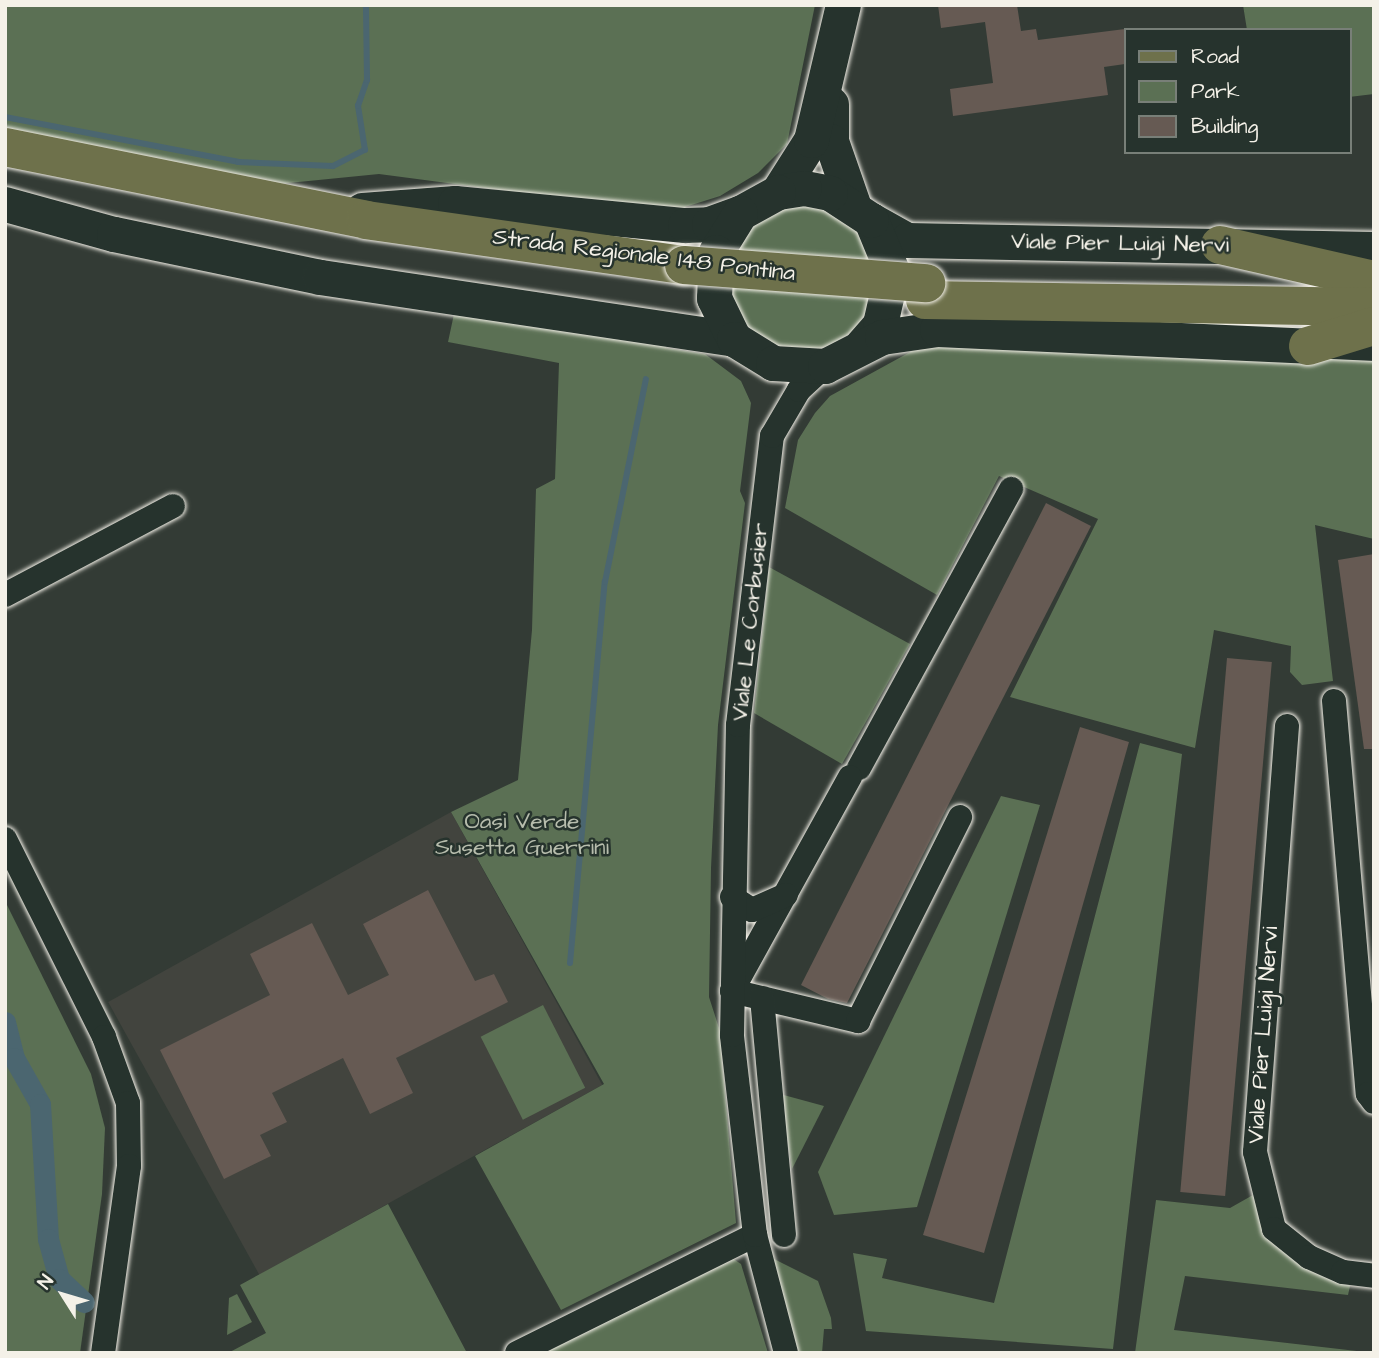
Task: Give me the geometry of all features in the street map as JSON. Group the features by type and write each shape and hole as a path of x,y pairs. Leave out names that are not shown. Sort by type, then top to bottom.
{"main road":[{"name":"Strada Regionale 148 Pontina","path":"5,147 306,209 684,273"},
{"name":"Strada Regionale 148 Pontina","path":"5,166 360,239 684,273 925,291 1374,307"},
{"path":"1220,245 1374,280"},
{"name":"Strada Regionale 148 Pontina","path":"925,291 1374,292"},
{"path":"1308,346 1374,326"}],"street":[{"path":"306,209 455,203 685,225 709,224 740,213 778,191 804,158 829,76 843,5"},
{"path":"829,76 831,141 862,212 886,244 892,271 880,324 862,345"},
{"path":"778,191 804,188 862,212"},
{"path":"5,204 114,234 320,277 734,339 772,363 825,366 882,337 937,329 1374,349"},
{"name":"Viale Pier Luigi Nervi","path":"862,212 907,240 1374,249"},
{"path":"734,339 714,299 712,275 716,252 740,213"},
{"name":"Viale Le Corbusier","path":"786,1353 755,1235 732,991 732,897 738,725 772,436 799,390 825,366"},
{"path":"960,817 858,1021 732,991 1011,489"},
{"path":"6,594 173,506"},
{"path":"1334,701 1368,1094 1374,1102"},
{"name":"Viale Pier Luigi Nervi","path":"1287,726 1255,1152 1274,1229 1309,1257 1343,1272 1374,1276"},
{"path":"5,839 104,1037 128,1104 129,1166 103,1353"},
{"path":"732,897 752,911 786,895"},
{"path":"762,998 784,1235"},
{"path":"517,1353 755,1235"}],"shaded area":[{"path":"451,812 602,1085 259,1275 108,1002"}],"green space":[{"path":"5,5 815,5 787,144 758,173 720,196 685,207 682,214 379,174 258,186 5,132"},
{"path":"1243,5 1374,5 1374,94 1351,97 1351,28 1247,28"},
{"path":"802,205 830,210 854,226 870,250 875,278 870,306 854,330 830,346 802,351 774,346 750,330 734,306 729,278 734,250 750,226 774,210"},
{"name":"Oasi Verde Susetta Guerrini","path":"454,314 667,342 666,348 705,354 741,381 751,403 740,491 745,503 718,725 711,868 709,997 720,1031 736,1223 561,1310 475,1156 604,1084 451,812 518,780 532,630 536,489 555,479 559,363 448,342"},
{"path":"921,346 1374,356 1374,539 1315,525 1333,681 1302,685 1290,672 1291,646 1214,630 1195,748 1010,697 1098,519 999,476 937,595 785,508 798,440 815,413 830,396"},
{"path":"769,567 910,644 842,764 754,713"},
{"path":"1140,743 1182,754 1113,1349 866,1331 853,1253 887,1259 882,1278 994,1303"},
{"path":"1001,796 1040,805 917,1207 834,1215 818,1172"},
{"path":"5,901 91,1074 105,1128 102,1194 80,1353 5,1353"},
{"path":"543,1005 585,1088 523,1120 481,1037"},
{"path":"780,1094 824,1106 792,1169"},
{"path":"1253,1195 1270,1237 1350,1286 1348,1295 1185,1276 1174,1330 1374,1353 1135,1353 1156,1200 1230,1208"},
{"path":"388,1204 467,1353 228,1353 266,1333 240,1285"},
{"path":"729,1256 741,1264 768,1353 544,1353"},
{"path":"772,1258 818,1281 831,1318 832,1329 824,1329 822,1353 796,1353"},
{"path":"237,1294 252,1322 227,1335 229,1298"}],"building":[{"path":"938,5 1017,5 1021,31 1036,29 1038,40 1124,29 1124,64 1104,67 1108,95 953,116 950,89 993,83 985,22 941,28"},
{"path":"1046,503 1091,526 847,1003 828,999 801,985"},
{"path":"1374,554 1374,749 1364,749 1338,560"},
{"path":"1227,658 1272,662 1225,1196 1180,1192"},
{"path":"1080,727 1129,742 984,1253 923,1235"},
{"path":"428,890 475,981 494,974 508,1002 396,1058 413,1093 370,1114 343,1058 272,1093 287,1122 260,1135 271,1156 224,1179 160,1050 270,995 250,954 312,923 348,995 389,975 363,924"}],"waterway":[{"path":"5,117 238,162 333,166 365,150 358,106 367,80 366,5"},
{"path":"570,963 605,582 646,379"},
{"path":"5,1022 14,1058 40,1104 48,1239 59,1279 84,1302"}]}
